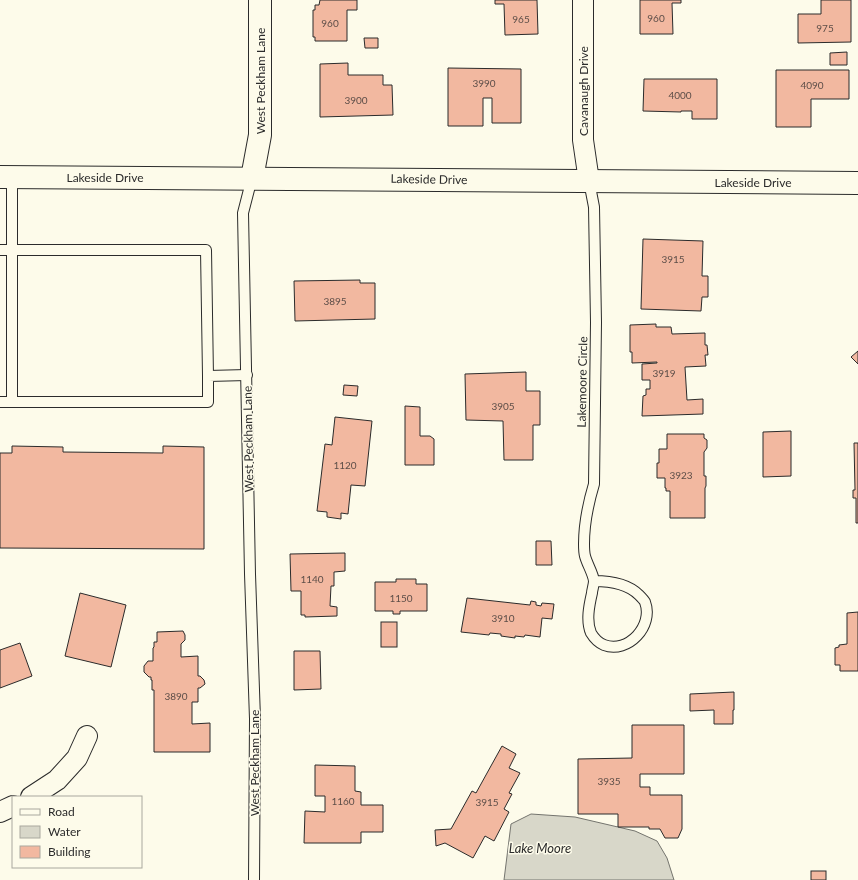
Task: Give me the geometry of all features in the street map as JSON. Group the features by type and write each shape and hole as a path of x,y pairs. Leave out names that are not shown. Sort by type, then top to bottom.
{"main road":[{"name":"West Peckham Lane","path":"252,178 260,135 260,0"},
{"name":"Lakeside Drive","path":"6,177 858,183"}],"street":[{"name":"Cavanaugh Drive","path":"583,0 583,140 589,181"},
{"path":"33,796 57,780 77,758 87,736"},
{"path":"0,812 12,806"}],"lane":[{"path":"6,177 12,250 12,402"},
{"name":"West Peckham Lane","path":"252,178 243,213 250,574 255,719 254,880"},
{"name":"Lakemoore Circle","path":"589,181 594,207 596,322 594,484 587,508 584,533 584,555 594,581"},
{"path":"0,250 206,250 208,376 208,402 0,402"},
{"path":"208,376 247,375"},
{"path":"594,581 608,581 626,586 635,591 645,601 648,616 643,628 635,638 626,645 611,648 599,643 592,633 589,623 589,608 594,581"}],"water":[{"name":"Lake Moore","path":"531,814 575,817 635,831 657,841 667,858 674,880 504,880 511,824"}],"building":[{"path":"320,0 357,0 357,10 347,10 347,41 315,41 315,37 313,37 313,10 315,10 315,5 319,5"},
{"path":"495,0 537,0 538,34 505,35 504,4 495,4"},
{"path":"640,0 681,0 681,3 672,3 673,34 640,34"},
{"path":"821,0 851,0 851,42 798,43 798,14 821,14"},
{"path":"364,38 378,38 378,48 365,48"},
{"path":"847,52 847,65 830,65 830,53"},
{"path":"348,63 348,75 383,75 383,85 392,85 393,115 320,117 320,64"},
{"path":"448,68 521,69 521,123 492,123 492,98 483,98 483,126 448,126"},
{"path":"776,70 849,70 849,99 811,99 811,127 776,127"},
{"path":"644,79 717,79 717,119 692,119 692,111 643,111"},
{"path":"643,239 703,241 702,276 708,276 708,297 702,297 701,311 641,309"},
{"path":"360,280 360,283 375,283 375,319 295,321 294,281"},
{"path":"656,324 656,327 671,327 672,334 705,333 705,345 707,345 708,355 705,355 706,366 685,367 687,400 703,399 703,414 642,416 643,396 646,395 646,389 650,389 650,380 642,380 642,364 657,362 632,363 632,352 630,352 630,325"},
{"path":"858,351 858,364 851,357"},
{"path":"526,372 526,391 540,391 540,425 533,425 533,460 504,460 503,421 466,420 465,374"},
{"path":"344,385 358,386 357,396 343,395"},
{"path":"405,406 420,407 420,436 430,436 434,439 434,465 405,465"},
{"path":"335,417 372,421 365,486 351,485 348,514 341,513 341,519 327,517 327,512 317,511 325,444 332,445"},
{"path":"791,431 791,476 763,477 763,432"},
{"path":"667,434 704,434 704,438 707,440 707,448 704,452 704,476 706,476 705,518 670,518 670,491 666,491 665,478 657,478 659,449 667,449"},
{"path":"854,443 858,443 858,523 856,523 856,498 853,498 853,490 855,490"},
{"path":"12,446 63,447 63,452 163,453 163,446 204,447 204,549 0,548 0,453 12,453"},
{"path":"536,541 551,541 552,565 536,565"},
{"path":"345,553 345,571 334,572 334,586 331,586 330,606 337,607 337,616 305,617 305,615 301,615 301,591 291,591 290,554"},
{"path":"396,579 416,579 416,584 427,584 427,611 400,611 400,614 393,614 393,611 375,611 375,582 396,582"},
{"path":"80,593 126,605 111,667 65,656"},
{"path":"467,598 530,605 531,601 536,602 536,605 541,606 542,603 554,604 552,619 542,618 540,637 525,635 524,637 515,636 515,638 501,636 501,634 490,633 489,635 461,632"},
{"path":"858,612 858,671 840,671 840,665 835,665 835,648 839,647 839,645 847,644 847,613"},
{"path":"381,622 397,622 397,647 381,647"},
{"path":"183,631 185,640 181,644 181,657 198,656 198,676 204,680 205,684 198,688 198,702 192,702 192,724 210,723 210,752 154,752 154,690 152,690 151,677 144,672 144,666 148,661 153,661 153,648 154,642 157,642 157,632"},
{"path":"20,643 32,676 0,688 0,650"},
{"path":"294,651 320,651 321,689 294,690"},
{"path":"734,692 733,724 714,724 714,710 690,711 690,694"},
{"path":"632,725 684,725 684,774 640,774 640,787 650,787 650,795 682,795 682,829 678,838 665,838 660,829 649,829 649,827 618,827 618,814 578,814 578,759 632,758"},
{"path":"502,746 516,754 509,768 520,773 509,793 512,794 504,809 509,812 494,841 485,836 473,858 445,843 436,846 435,830 451,829 472,791 476,793"},
{"path":"315,765 355,766 355,791 361,792 361,805 383,805 383,832 361,832 361,843 304,843 305,811 325,812 325,796 315,796"},
{"path":"811,871 826,871 826,880 811,880"}]}
